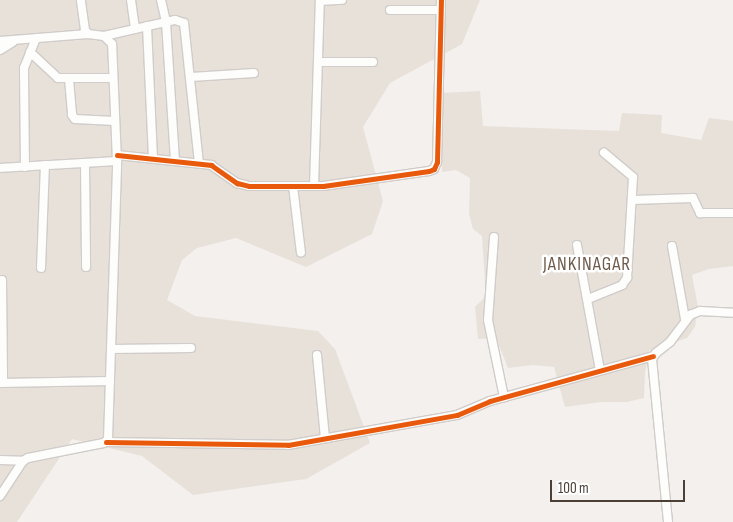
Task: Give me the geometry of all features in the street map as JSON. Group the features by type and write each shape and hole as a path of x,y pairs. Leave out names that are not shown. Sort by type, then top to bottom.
{"street":[{"path":"81,0 83,24 88,34"},
{"path":"130,0 136,29"},
{"path":"161,0 166,22 175,161"},
{"path":"314,186 320,0 342,0"},
{"path":"0,168 85,163 117,158 153,158 199,163 219,169 243,186 314,186 434,169 437,162 441,0"},
{"path":"390,10 441,10"},
{"path":"0,42 88,34 104,36 175,20 184,23 199,163"},
{"path":"147,26 153,158"},
{"path":"104,36 112,44 117,158 110,381 106,442"},
{"path":"26,167 24,68 36,38"},
{"path":"0,50 16,40"},
{"path":"30,52 54,75 69,79 113,78"},
{"path":"318,62 373,62"},
{"path":"191,77 254,74"},
{"path":"69,79 72,115 75,120 115,120"},
{"path":"588,299 622,285 627,278 633,177 604,152"},
{"path":"85,163 86,267"},
{"path":"41,268 45,165"},
{"path":"293,186 301,253"},
{"path":"632,200 693,198 700,213 733,213"},
{"path":"494,237 488,320 504,397"},
{"path":"577,245 600,370"},
{"path":"672,246 685,319"},
{"path":"2,280 2,383 110,381"},
{"path":"0,460 23,461 106,442 275,446 457,415 504,397 653,356 670,342 685,319 700,311 733,313"},
{"path":"111,349 191,348"},
{"path":"317,355 325,438"},
{"path":"653,356 652,362 668,522"},
{"path":"0,496 23,461"}],"shaded area":[{"path":"0,0 480,0 462,44 390,83 363,127 383,201 372,234 306,267 236,238 197,248 182,260 167,300 195,316 318,331 335,349 370,443 306,479 193,495 142,456 72,439 17,522 0,522"},
{"path":"480,91 483,126 619,131 622,113 662,115 661,133 701,140 709,118 733,121 733,266 709,269 692,275 698,307 695,327 687,338 649,351 645,372 644,398 627,402 601,402 565,407 554,367 533,365 508,368 496,338 478,339 475,307 486,296 482,236 473,229 469,214 470,178 456,170 442,172 442,93"}],"cycle path":[{"path":"117,155 211,165 237,183 249,186 323,186 434,169 437,162 441,0"},
{"path":"106,442 288,445 457,415 490,401 653,356"}],"district":[{"name":"JANKINAGAR","path":"587,265"}]}
